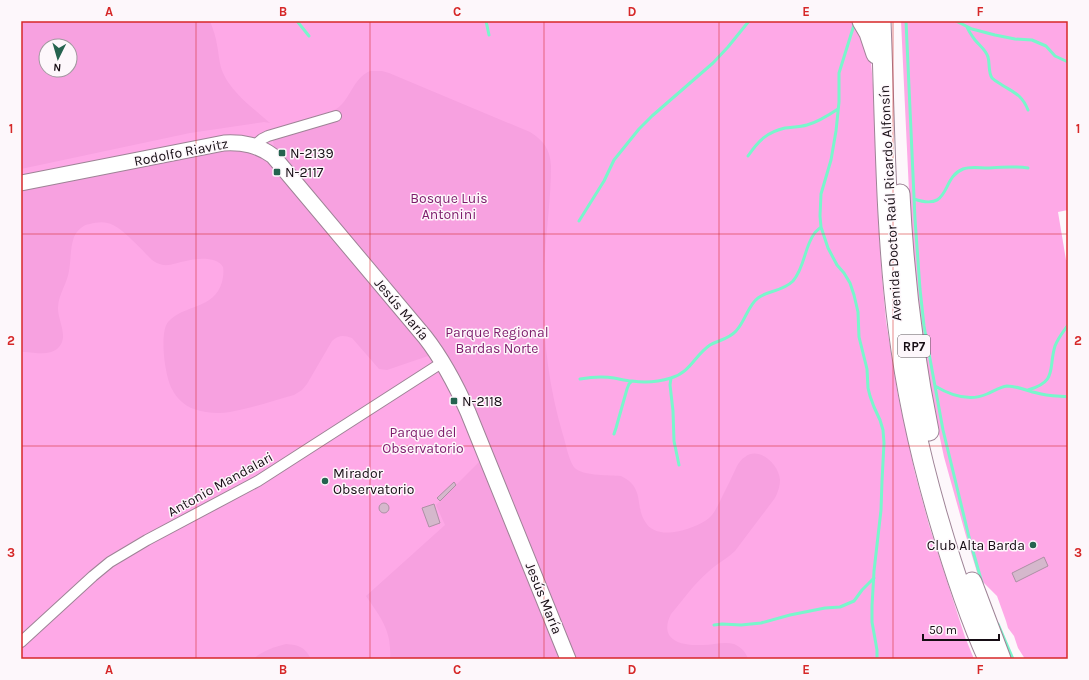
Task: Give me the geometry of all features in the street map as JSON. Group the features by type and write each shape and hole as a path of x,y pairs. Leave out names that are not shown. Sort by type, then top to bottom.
{"highway":[{"path":"862,21 869,33 875,49 884,95"},
{"name":"Avenida Doctor Raúl Ricardo Alfonsín","path":"881,21 891,266 907,388 925,470 943,534 969,613 988,659"},
{"name":"Avenida Doctor Raúl Ricardo Alfonsín","path":"893,21 903,233 908,297 917,364 931,437 947,501 974,587 1001,659"}],"main road":[{"name":"Rodolfo Riavitz","path":"21,183 224,143 241,143 254,146"},
{"name":"Jesús María","path":"254,146 267,152 278,162 433,347 452,379 465,406 568,659"}],"street":[{"path":"254,146 268,136 336,116"},
{"name":"Antonio Mandalari","path":"21,642 92,576 110,562 147,540 263,478 442,362"}],"green space":[{"name":"Parque Regional Bardas Norte","path":"21,21 860,21 869,39 873,85 878,217 882,276 886,321 898,395 915,473 929,525 965,637 974,659 21,659"},
{"path":"21,21 210,21 216,39 223,73 227,80 237,94 270,123 264,122 190,133 21,169"},
{"path":"901,21 1068,21 1068,210 1058,212 1066,260 1068,260 1068,659 1025,659 1018,648 1014,636 1008,628 997,596 983,582 977,572 944,457 922,345 911,235"},
{"name":"Bosque Luis Antonini","path":"370,71 382,71 389,73 530,132 543,142 548,150 551,166 551,179 543,288 544,331 549,373 557,415 570,458 576,469 591,474 621,476 629,481 637,492 641,511 647,525 659,532 667,533 688,529 708,519 717,506 737,466 741,460 750,454 762,455 767,458 776,468 779,474 780,484 775,498 735,551 711,569 689,592 671,614 668,623 667,630 674,640 695,645 726,643 734,644 743,650 748,659 574,659 468,403 274,147 273,141 278,138 275,129 319,117 335,110 344,102 360,78"},
{"path":"237,148 269,160 431,355 387,370 379,369 352,338 344,336 339,337 332,341 307,384 302,390 294,395 226,413 207,412 191,408 178,398 169,383 163,345 165,328 168,322 175,316 212,298 218,291 222,282 223,267 220,263 211,259 195,259 169,265 160,264 152,260 122,231 110,224 102,222 93,223 82,227 74,237 68,276 58,303 58,313 63,335 61,345 49,353 21,352 21,188"},
{"path":"482,459 563,659 390,659 389,640 384,625 366,596 445,525 436,505"},
{"path":"286,644 301,647 311,659 253,659 268,650"}],"building":[{"path":"454,482 456,485 440,501 437,498"},
{"path":"382,503 386,503 388,504 388,512 382,513 379,510 379,506"},
{"path":"434,504 440,523 429,527 422,508"},
{"path":"1044,557 1048,566 1016,582 1012,573"}],"waterway":[{"path":"297,21 309,36"},
{"path":"486,21 489,35"},
{"path":"579,221 604,181 614,160 639,129 713,63 749,21"},
{"path":"906,21 915,219 924,326 943,430 969,537 982,583"},
{"path":"956,21 972,29 995,35 1015,39 1032,40 1046,46 1055,56 1068,62"},
{"path":"854,25 839,73 839,102 836,131 831,160 821,194 820,216 821,227 828,248 837,265 850,283 854,295 858,312 859,337 867,369 868,388 883,430 884,443 881,510 874,571 872,606 872,622 877,650 877,659"},
{"path":"967,27 987,55 992,78 1018,95 1028,110"},
{"path":"748,156 759,142 773,132 785,128 811,124 838,109"},
{"path":"914,199 926,202 934,201 940,198 956,173 966,168 1028,168"},
{"path":"580,379 606,377 630,381 652,382 671,378 683,372 710,345 733,334 758,298 762,295 789,285 793,281 800,270 811,239 821,227"},
{"path":"1028,390 1044,383 1048,378 1055,346 1068,325"},
{"path":"671,378 670,385 674,441 679,465"},
{"path":"614,434 627,389 632,381"},
{"path":"935,386 953,395 967,397 980,396 1007,386 1045,395 1068,397"},
{"path":"714,625 761,623 790,615 825,608 840,607 854,601 874,578"},
{"path":"998,624 1013,659"}],"place":[{"name":"N-2139","path":"282,153"},
{"name":"N-2117","path":"277,172"},
{"name":"N-2118","path":"454,401"},
{"name":"Mirador Observatorio","path":"325,481"},
{"name":"Club Alta Barda","path":"1033,545"}],"park label":[{"name":"Parque del Observatorio","path":"423,440"}]}
